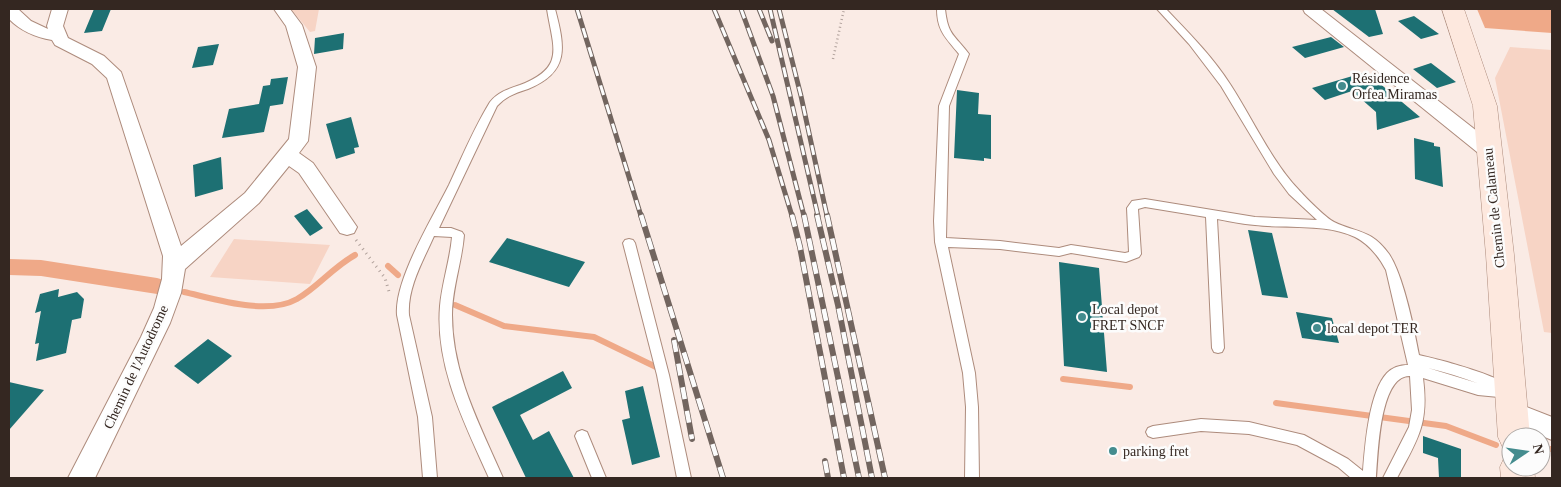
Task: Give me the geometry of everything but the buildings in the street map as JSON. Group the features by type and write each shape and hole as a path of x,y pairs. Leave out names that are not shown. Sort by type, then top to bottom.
{"main road":[{"name":"Chemin de Calameau","path":"1453,9 1485,106 1500,256 1511,414"}],"street":[{"path":"9,9 20,24 46,35 59,35"},
{"path":"60,9 56,26 61,41 98,60 115,76 174,256 174,265"},
{"path":"174,265 252,198 298,141 307,67 294,25 282,9"},
{"path":"1311,9 1489,151"},
{"path":"287,155 306,168 346,227"},
{"name":"Chemin de l'Autodrome","path":"82,478 154,334 174,279 174,265"},
{"path":"1511,414 1552,429"}],"lane":[{"path":"430,478 425,417 403,315 404,292 430,232 493,104 502,95 546,77 555,68 558,46 551,9"},
{"path":"941,9 942,24 946,33 964,54 952,81 944,106 940,220 941,242 969,373 972,407 972,478"},
{"path":"1161,9 1192,42 1225,84 1278,171 1292,190 1329,225"},
{"path":"941,242 1000,245 1059,252 1071,249 1126,258 1135,254 1132,208 1136,204 1145,203 1255,221 1329,225 1360,234 1384,256 1392,270 1415,365 1418,414 1415,429 1390,478"},
{"path":"1211,214 1218,348"},
{"path":"430,232 451,232 458,235 450,276 446,315 447,342 452,369 468,414 496,478"},
{"path":"629,243 663,375 684,478"},
{"path":"1369,478 1377,417 1387,383 1392,375 1400,370 1415,365 1480,389 1511,414"},
{"path":"1153,432 1201,425 1248,428 1299,439 1343,463 1361,478"},
{"path":"582,436 599,478"}],"path":[{"path":"833,59 844,9"},
{"path":"346,227 385,278 387,292 403,315"}],"shaded area":[{"path":"291,9 319,9 315,31 310,32"},
{"path":"1477,9 1552,9 1552,33 1485,28"},
{"path":"1510,47 1552,50 1552,333 1544,332 1495,78"},
{"path":"234,239 330,245 310,284 210,277"}],"waterway":[{"path":"184,292 225,302 256,306 285,304 305,294 355,255"},
{"path":"388,266 398,275"},
{"path":"9,267 41,268 157,286"},
{"path":"455,305 504,326 594,337 656,367"},
{"path":"1063,379 1130,387"},
{"path":"1276,403 1446,426 1496,445"}],"railway":[{"path":"577,9 641,216"},
{"path":"714,9 769,140 792,216"},
{"path":"741,9 773,96 804,216"},
{"path":"759,9 772,41"},
{"path":"770,9 818,216"},
{"path":"779,9 801,96 827,216"},
{"path":"641,215 723,478"},
{"path":"792,215 800,247 844,478"},
{"path":"804,215 859,478"},
{"path":"817,215 838,305 872,478"},
{"path":"827,215 885,478"},
{"path":"674,340 692,439"},
{"path":"825,461 828,478"}],"place":[{"name":"Résidence Orfea Miramas","path":"1342,86"},
{"name":"Local depot FRET SNCF","path":"1082,317"},
{"name":"local depot TER","path":"1317,328"},
{"name":"parking fret","path":"1113,451"}]}
